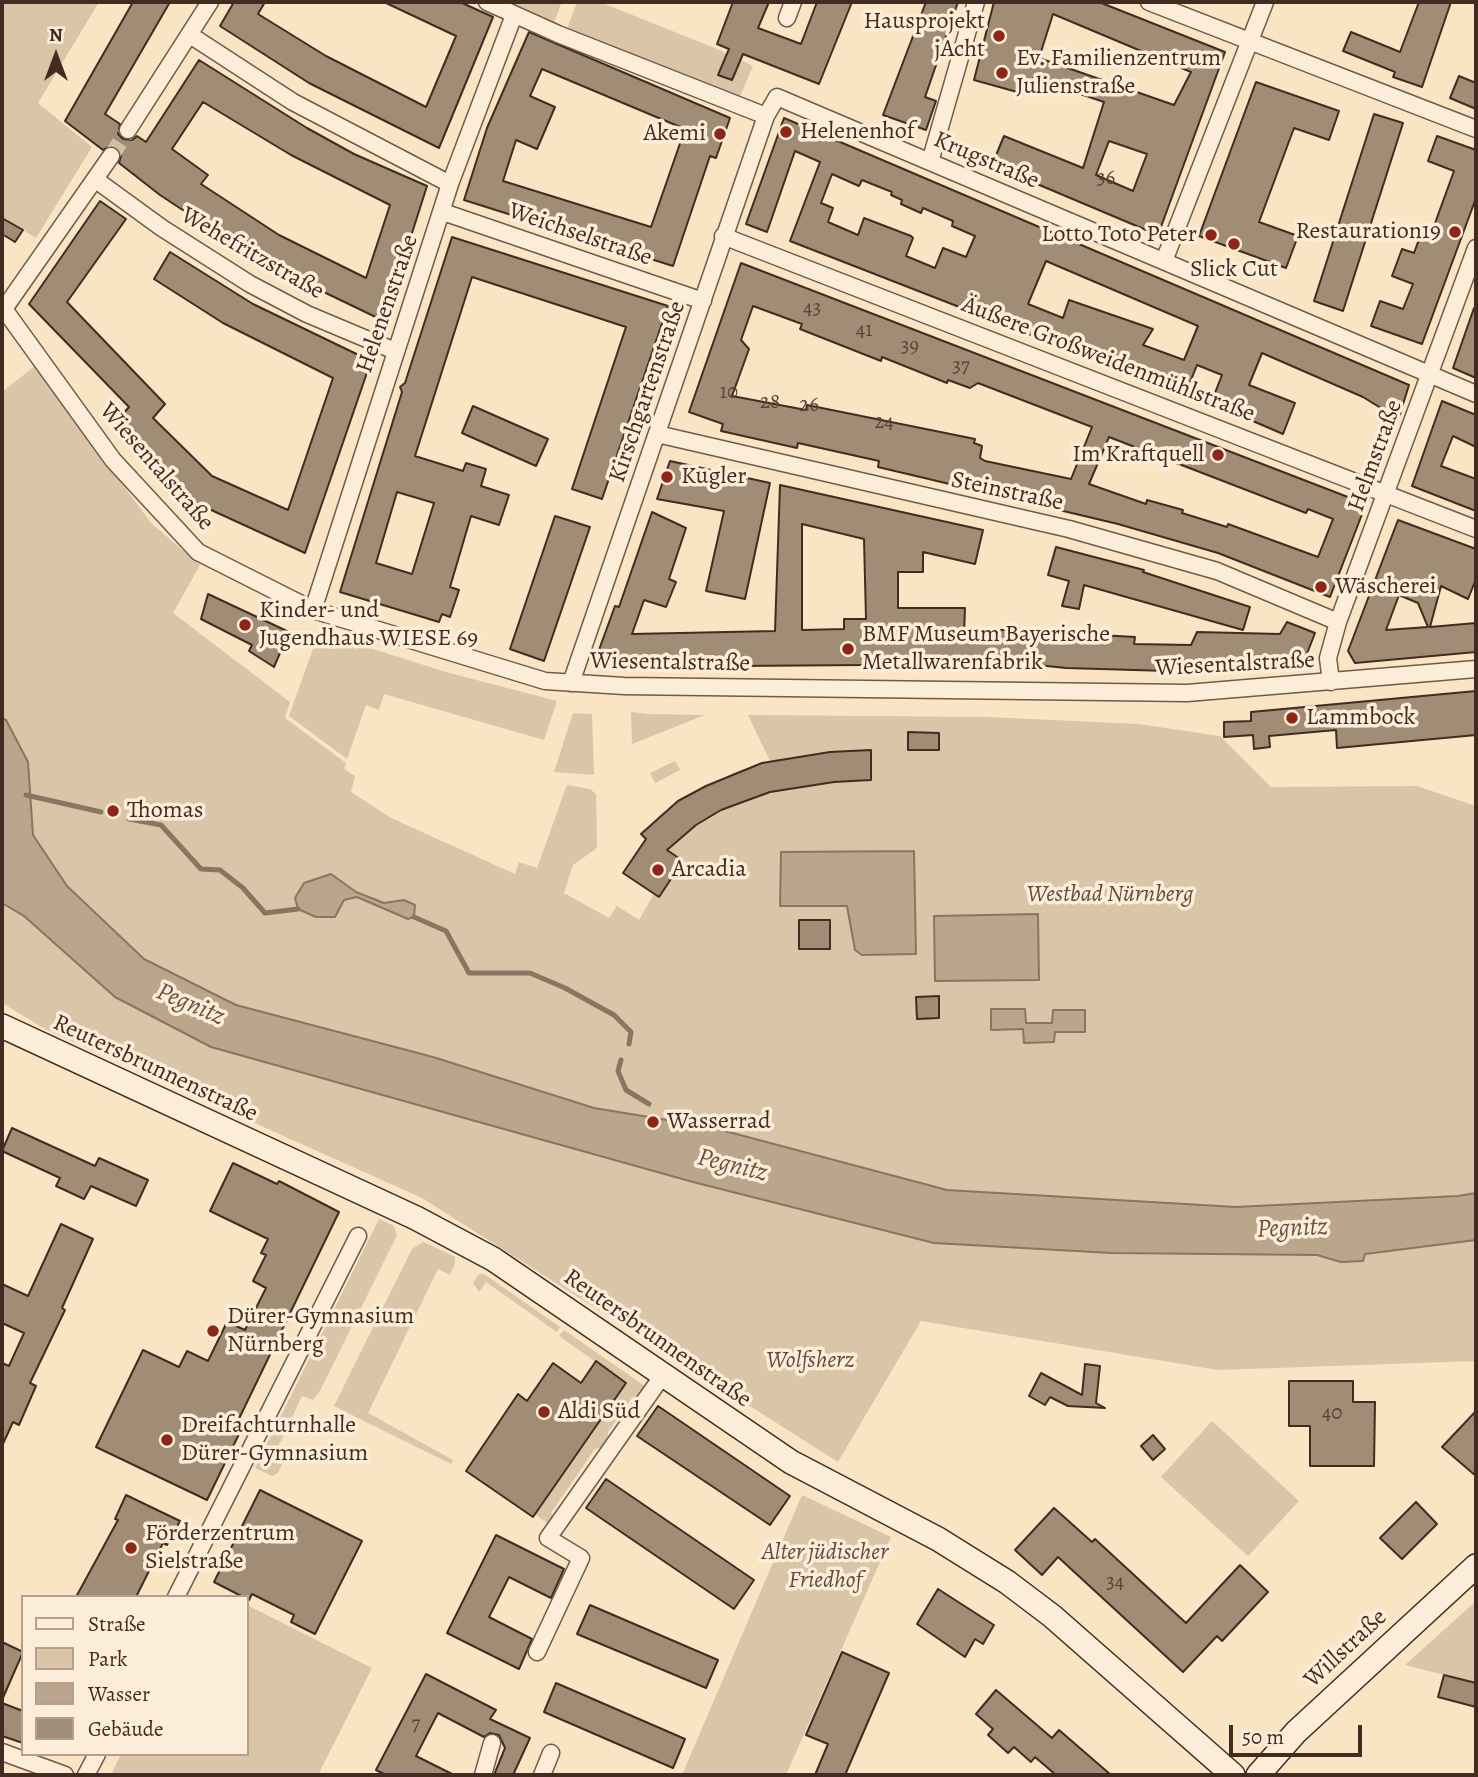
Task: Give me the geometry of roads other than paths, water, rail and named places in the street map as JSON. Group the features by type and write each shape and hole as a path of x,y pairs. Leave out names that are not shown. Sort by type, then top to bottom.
{"street":[{"path":"128,130 210,2"},
{"path":"487,2 766,116"},
{"path":"787,18 793,2"},
{"path":"930,162 976,2"},
{"path":"1149,2 1250,44 1476,130"},
{"path":"1164,261 1265,2"},
{"name":"Helenenstraße","path":"313,611 450,184 514,15"},
{"path":"190,35 293,102 450,184"},
{"name":"Krugstraße","path":"766,116 776,97 1476,394"},
{"name":"Kirschgartenstraße","path":"571,683 766,116"},
{"path":"96,180 111,156"},
{"name":"Wiesentalstraße","path":"96,180 4,309 113,460 198,552 313,611 545,681 624,686 1187,693 1476,669"},
{"name":"Wehefritzstraße","path":"96,180 162,228 250,284 307,314 395,351"},
{"name":"Weichselstraße","path":"443,212 703,301"},
{"name":"Äußere Großweidenmühlstraße","path":"723,236 1476,529"},
{"name":"Helmstraße","path":"1331,682 1328,657 1338,621 1388,493 1476,248"},
{"name":"Steinstraße","path":"657,434 1069,529 1217,572 1338,621"},
{"name":"Reutersbrunnenstraße","path":"2,1026 451,1235 528,1281 791,1462 938,1539 1007,1582 1052,1616 1233,1775"},
{"path":"177,1595 358,1236"},
{"path":"537,1652 580,1558 548,1538 663,1374"},
{"name":"Willstraße","path":"1258,1775 1296,1732 1476,1566"},
{"path":"482,1775 492,1743"},
{"path":"2,1752 65,1775"},
{"path":"542,1775 551,1753"},
{"path":"86,1775 96,1756"}],"water":[{"name":"Pegnitz","path":"2,718 6,720 28,762 33,835 67,886 144,959 236,1005 433,1057 594,1108 710,1127 947,1190 1236,1207 1476,1193 1476,1240 1365,1254 1363,1261 1341,1262 1317,1255 1111,1253 934,1243 693,1182 211,1047 115,997 24,916 2,903"},
{"path":"914,851 916,954 862,955 855,950 847,906 780,906 781,852"},
{"path":"331,874 356,892 384,903 404,900 415,905 414,917 408,919 357,897 344,900 335,917 316,917 298,909 295,898 304,883"},
{"path":"1038,914 1039,980 935,981 934,916"},
{"path":"991,1009 1025,1009 1026,1023 1052,1023 1053,1010 1085,1010 1085,1032 1055,1032 1054,1042 1024,1043 1023,1029 991,1030"}],"waterway":[{"path":"26,795 101,812"},
{"path":"129,819 161,825 201,869 220,870 243,888 265,913 298,909"},
{"path":"414,917 446,931 469,973 530,973 565,988 614,1015 631,1032 629,1044"},
{"path":"621,1060 618,1071 626,1090 649,1104"}],"tunnel":[{"path":"111,156 128,130"}],"place":[{"name":"Hausprojekt jAcht","path":"999,36"},
{"name":"Ev. Familienzentrum Julienstraße","path":"1002,73"},
{"name":"Helenenhof","path":"786,132"},
{"name":"Akemi","path":"720,134"},
{"name":"Restauration19","path":"1455,232"},
{"name":"Lotto Toto Peter","path":"1211,235"},
{"name":"Slick Cut","path":"1234,244"},
{"name":"Im Kraftquell","path":"1218,455"},
{"name":"Kugler","path":"667,477"},
{"name":"Wäscherei","path":"1321,587"},
{"name":"Kinder- und Jugendhaus WIESE 69","path":"245,625"},
{"name":"BMF Museum Bayerische Metallwarenfabrik","path":"848,649"},
{"name":"Lammbock","path":"1292,718"},
{"name":"Thomas","path":"113,811"},
{"name":"Arcadia","path":"658,870"},
{"name":"Wasserrad","path":"653,1122"},
{"name":"Dürer-Gymnasium Nürnberg","path":"213,1331"},
{"name":"Aldi Süd","path":"544,1412"},
{"name":"Dreifachturnhalle Dürer-Gymnasium","path":"167,1440"},
{"name":"Förderzentrum Sielstraße","path":"131,1548"}],"park label":[{"name":"Westbad Nürnberg","path":"1110,895"},
{"name":"Wolfsherz","path":"810,1361"},
{"name":"Alter jüdischer Friedhof","path":"825,1567"}]}
